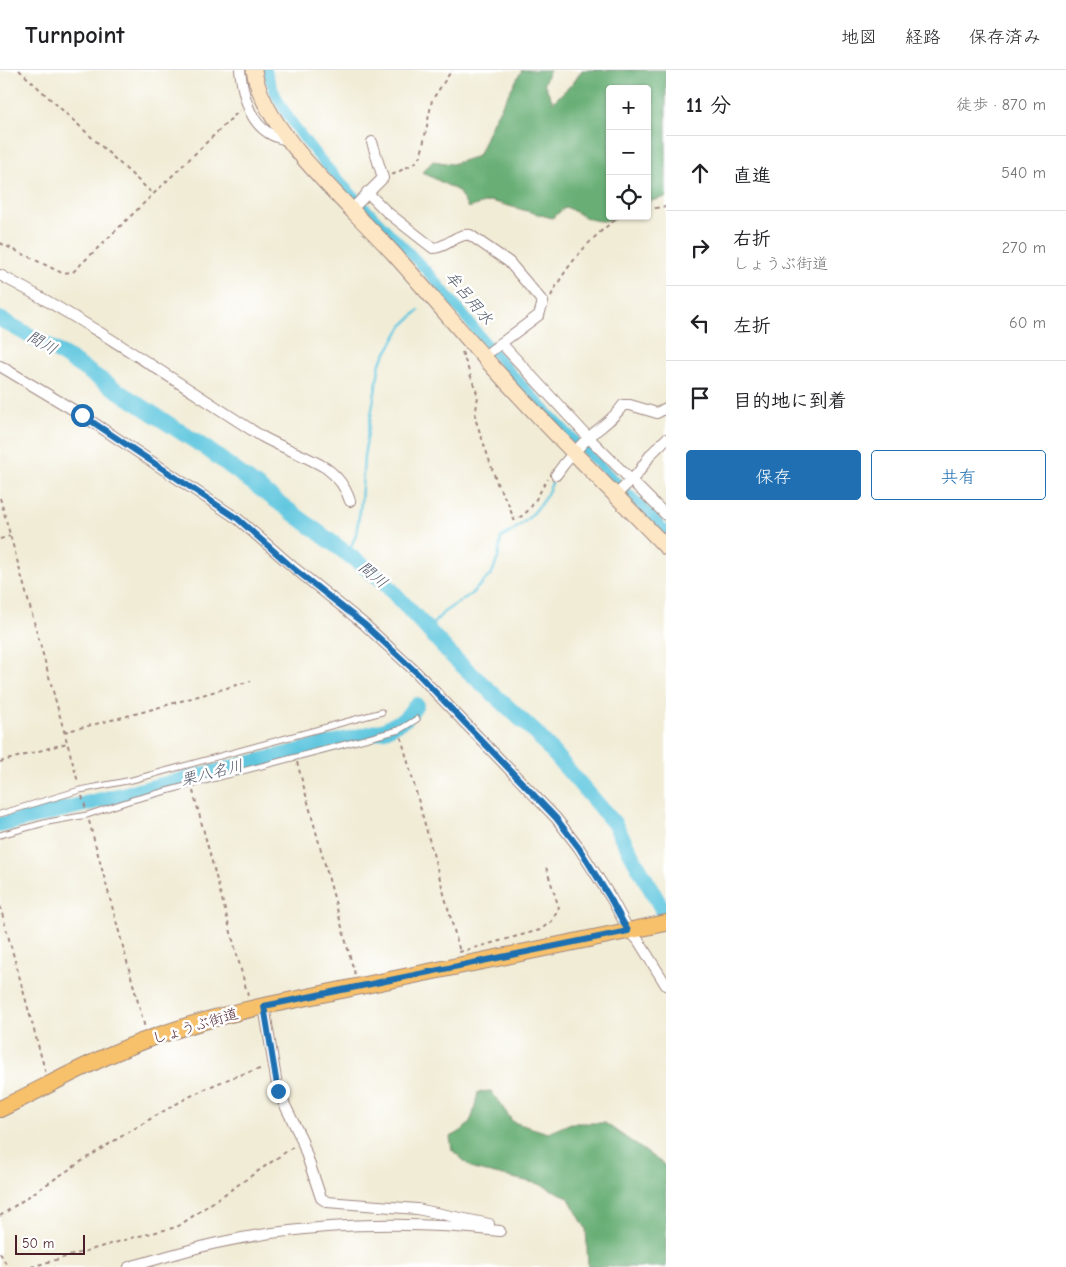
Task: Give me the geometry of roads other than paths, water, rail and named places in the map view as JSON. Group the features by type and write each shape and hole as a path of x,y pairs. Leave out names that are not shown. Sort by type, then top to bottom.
{"main road":[{"name":"しょうぶ街道","path":"0,1109 113,1054 177,1029 258,1007 666,923"}],"street":[{"path":"240,70 246,106 251,115 276,138 289,140"},
{"path":"254,70 261,96 289,140 360,200 387,212 433,248 439,248 463,234 470,235 509,262 543,302 539,314 486,355"},
{"path":"360,200 383,178 372,142"},
{"path":"360,200 392,252 463,333 618,493 666,547"},
{"path":"0,275 57,306 194,391 270,441 326,468 339,481 350,500"},
{"path":"499,344 629,481 666,515"},
{"path":"0,366 82,415 231,514 364,624 417,673 556,818 579,848 610,898 633,930 666,985"},
{"path":"556,475 576,450 613,419 624,405 657,413 666,408"},
{"path":"618,493 666,438"},
{"path":"129,1267 217,1243 319,1228 408,1225 494,1231 489,1224 416,1209 327,1202 321,1198 313,1169 301,1138 282,1100 258,1007"}],"lane":[{"path":"0,814 382,712"},
{"path":"0,835 399,730 418,719"}],"waterway":[{"name":"牟呂用水","path":"267,70 276,94 291,120 310,147 333,174 433,278 500,360 540,404 666,531"},
{"path":"348,553 356,535 361,503 364,456 380,363 402,326 419,310"},
{"name":"間川","path":"0,319 57,351 207,449 381,579 455,659 536,733 614,823 666,916"},
{"path":"428,629 444,612 471,594 492,573 498,558 501,538 532,515 552,483"},
{"name":"栗八名川","path":"0,825 385,730 405,719 416,705"}]}
